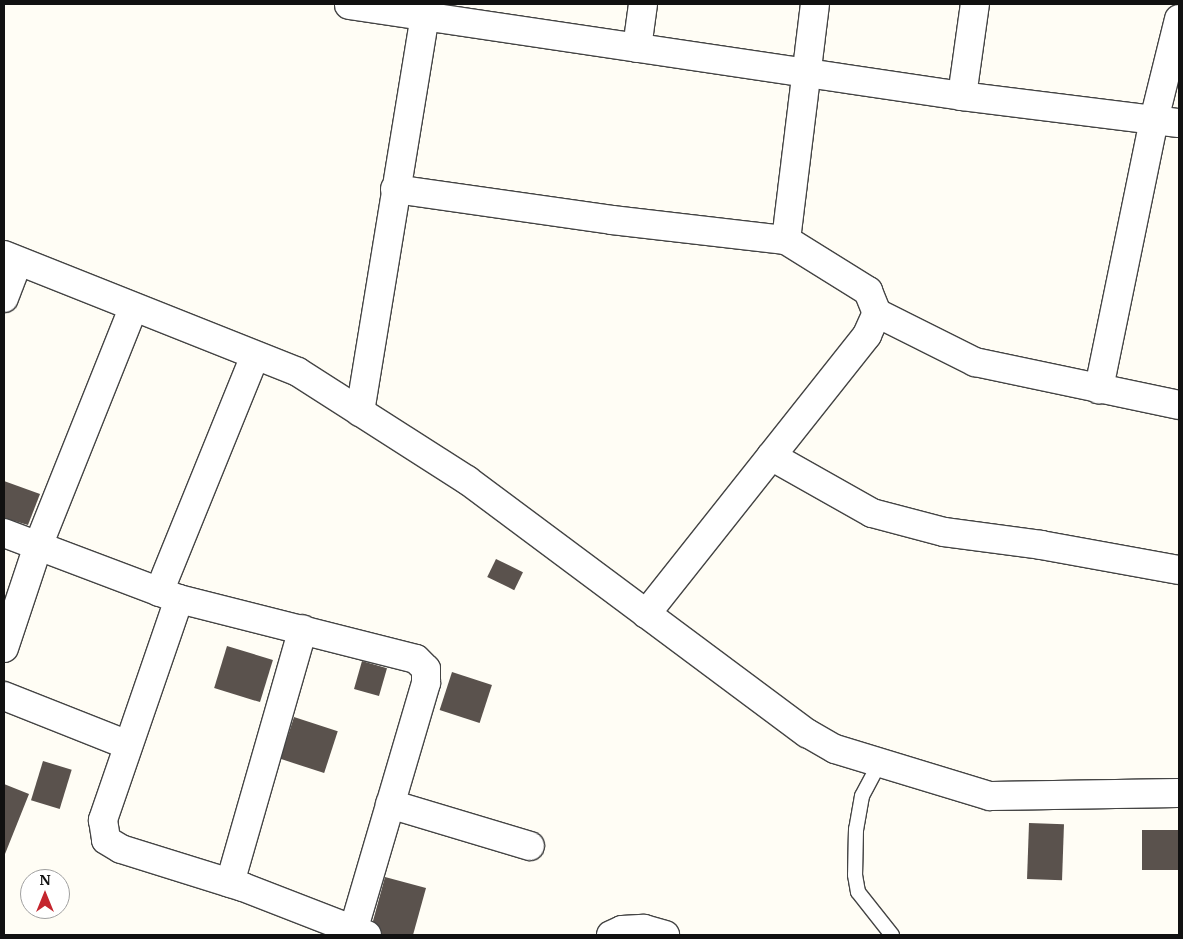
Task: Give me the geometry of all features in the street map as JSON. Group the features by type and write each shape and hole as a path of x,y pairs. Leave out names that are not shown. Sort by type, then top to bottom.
{"street":[{"path":"637,48 643,4"},
{"path":"786,240 804,73 815,4"},
{"path":"962,96 975,4"},
{"path":"349,5 962,96 1167,122"},
{"path":"360,412 395,189 425,16"},
{"path":"1099,389 1167,122 1179,19"},
{"path":"395,189 612,220 786,240 868,291 877,313 975,362 1179,405"},
{"path":"4,298 11,259 298,372 467,480 807,733 835,749 879,764 990,796 1179,794"},
{"path":"4,648 38,546 133,308"},
{"path":"646,614 867,335 877,313"},
{"path":"4,533 169,595 416,659 426,669 426,683 390,804 357,934 230,883 121,848 106,840 103,820 128,745 169,595 255,356"},
{"path":"772,456 872,513 944,532 1041,545 1179,570"},
{"path":"230,883 303,629"},
{"path":"4,696 128,745"},
{"path":"390,804 530,846"},
{"path":"611,935 622,930 644,929 665,935"}],"lane":[{"path":"879,764 862,796 856,829 855,875 858,892 892,935"}],"building":[{"path":"4,481 40,494 28,525 4,518"},
{"path":"496,559 523,572 514,590 487,577"},
{"path":"227,646 273,660 260,702 214,688"},
{"path":"362,661 387,668 379,696 354,689"},
{"path":"452,672 492,685 480,723 440,710"},
{"path":"294,717 338,731 324,773 280,759"},
{"path":"43,761 72,770 60,809 31,800"},
{"path":"4,784 29,794 5,854 4,854"},
{"path":"1029,823 1064,824 1062,880 1027,879"},
{"path":"1142,830 1179,830 1179,870 1142,870"},
{"path":"385,877 426,888 413,935 382,934 373,921"}]}
